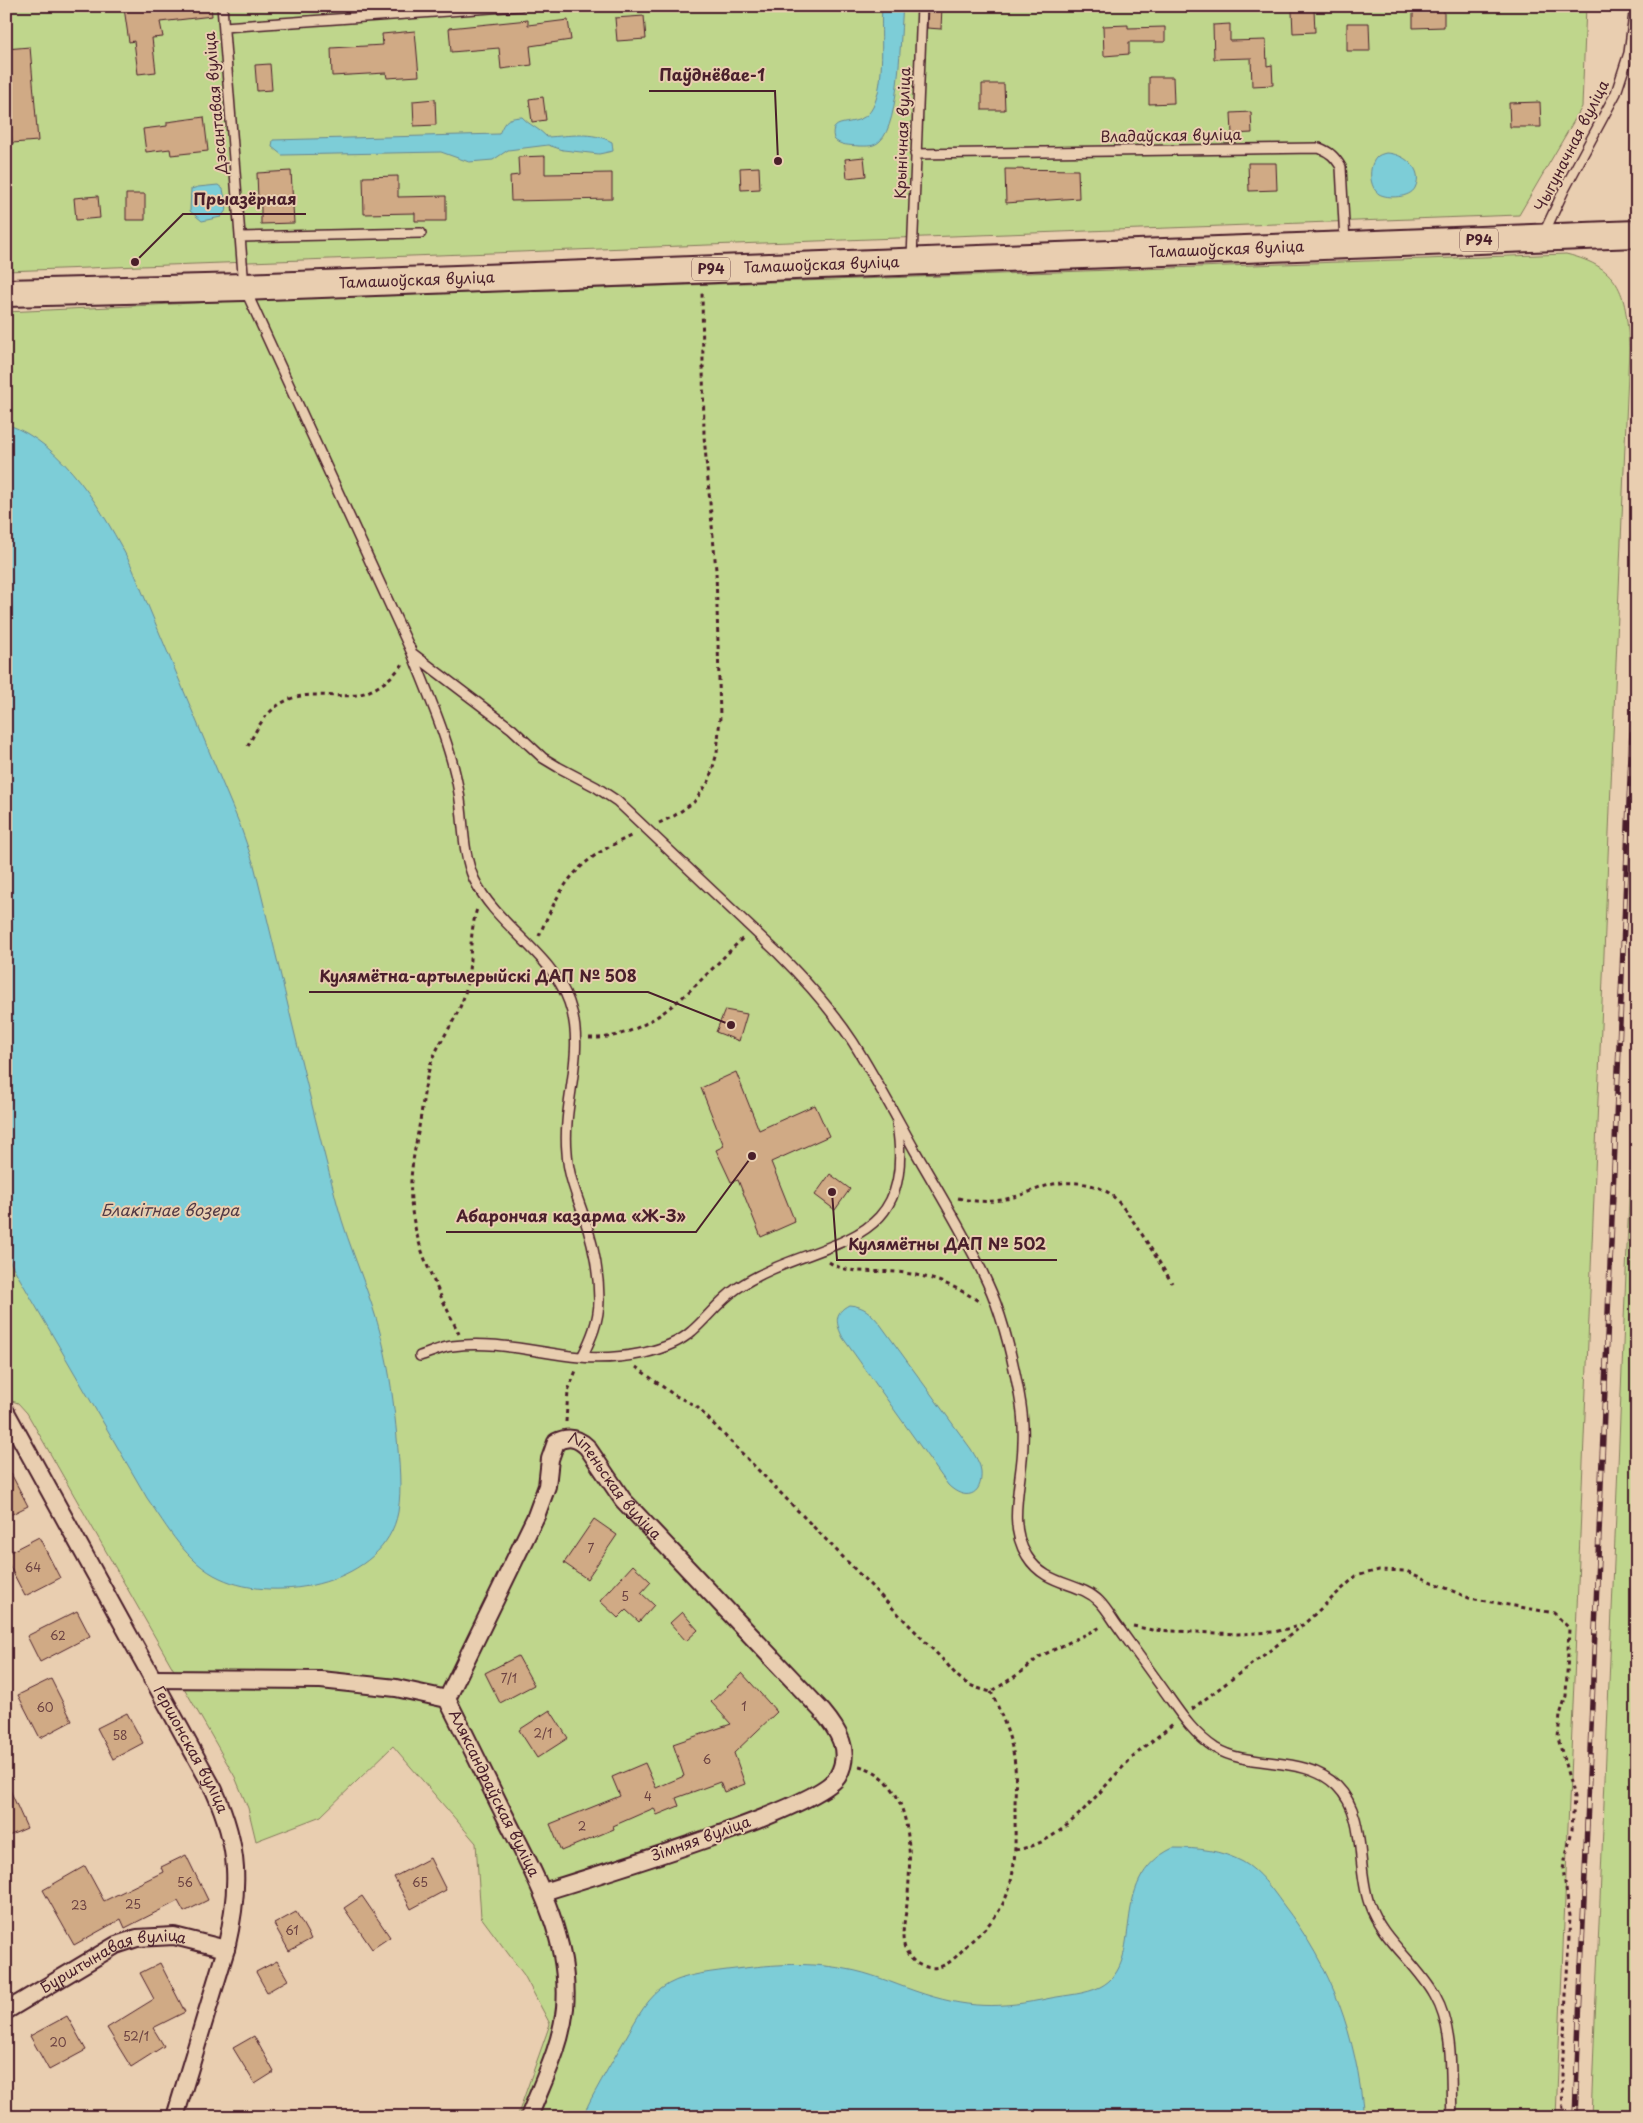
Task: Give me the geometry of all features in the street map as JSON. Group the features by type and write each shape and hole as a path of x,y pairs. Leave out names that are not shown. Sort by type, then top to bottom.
{"main road":[{"name":"Тамашоўская вуліца","path":"6,293 244,287 1637,234"}],"street":[{"name":"Гершонская вуліца","path":"6,1412 214,1790 225,1816 232,1841 236,1866 236,1894 226,1949 176,2117"},
{"name":"Ліпеньская вуліца","path":"447,1699 536,1516 547,1486 552,1449 556,1442 567,1438 580,1441 587,1446 623,1500 833,1723 840,1735 844,1762"},
{"name":"Аляксандраўская вуліца","path":"152,1679 321,1680 396,1688 447,1699 543,1892 561,1950 565,1978 565,2008 555,2051 530,2117"},
{"name":"Зімняя вуліца","path":"543,1892 698,1842 806,1800 824,1790 838,1778 844,1762"},
{"name":"Бурштынавая вуліца","path":"6,2011 116,1945 137,1938 174,1936 226,1949"}],"lane":[{"name":"Дэсантавая вуліца","path":"222,6 244,287"},
{"path":"224,27 439,9 520,6"},
{"name":"Крынічная вуліца","path":"912,262 922,6"},
{"name":"Чыгуначная вуліца","path":"1542,238 1564,190 1616,93 1629,53 1635,6"},
{"name":"Владаўская вуліца","path":"915,154 1319,148 1329,152 1336,158 1341,167 1345,245"},
{"path":"240,237 421,233"},
{"path":"244,287 412,652 453,769 459,792 468,861 474,879 483,894 552,973 568,1000 574,1019 576,1038 575,1060 566,1124 566,1151 569,1173 589,1232 595,1258 599,1301 597,1322 591,1341 582,1357"},
{"path":"412,652 512,729 543,758 596,787 617,801 804,980 830,1010 853,1042 973,1254 988,1285 1000,1317 1019,1392 1024,1445 1017,1524 1020,1543 1028,1559 1052,1579 1098,1599 1182,1716 1200,1737 1218,1750 1236,1757 1303,1768 1321,1774 1337,1786 1349,1801 1356,1821 1367,1898 1374,1917 1425,1981 1437,1999 1444,2018 1448,2039 1452,2117"},
{"path":"420,1356 450,1346 465,1344 506,1345 582,1357 613,1357 644,1353 670,1345 691,1332 734,1290 759,1275 783,1264 847,1241 868,1228 884,1211 895,1193 900,1171 900,1146 896,1118"}],"path":[{"path":"533,950 563,886 584,862 608,846 674,816 694,802 709,781 717,753 720,717 720,639 704,436 702,270"},
{"path":"248,746 270,711 285,701 319,694 355,695 370,691 383,684 397,672 412,652"},
{"path":"465,1344 437,1287 419,1244 411,1201 411,1179 426,1078 436,1050 462,1002 469,974 472,927 483,894"},
{"path":"576,1038 611,1037 630,1031 649,1021 674,1005 752,929"},
{"path":"956,1198 977,1202 998,1202 1019,1197 1045,1186 1068,1182 1090,1185 1109,1193 1124,1210 1172,1284"},
{"path":"819,1251 826,1260 845,1269 897,1272 937,1280 955,1287 1000,1317"},
{"path":"567,1438 566,1407 568,1391 582,1357"},
{"path":"613,1357 633,1365 674,1394 696,1406 947,1664 959,1680 976,1688 991,1692 1013,1752 1016,1774 1015,1850 1012,1874 1007,1895 998,1912 948,1965 935,1969 922,1966 912,1959 905,1948 903,1936 910,1863 907,1825 901,1804 890,1787 878,1774 864,1767 844,1762"},
{"path":"1015,1850 1039,1844 1061,1830 1133,1757 1182,1716 1303,1626 1356,1576 1379,1570 1406,1571 1469,1598 1554,1613 1569,1628 1566,1696 1560,1715 1558,1738 1574,1797 1572,1830 1563,1869 1570,1916 1562,2075 1563,2117"},
{"path":"991,1692 1039,1658 1114,1622 1152,1630 1238,1634 1274,1632 1303,1626"}],"green space":[{"path":"6,6 1586,6 1582,107 1519,215 6,271"},
{"path":"1566,254 1599,267 1618,286 1626,313 1629,348 1556,2117 517,2117 550,2024 524,1975 481,1917 476,1843 393,1746 321,1816 256,1841 248,1808 235,1777 27,1413 18,1403 6,1399 6,312 235,301"},
{"path":"1637,1007 1637,2117 1591,2117"}],"water":[{"path":"882,6 903,6 898,78 892,117 887,131 880,141 875,144 865,146 842,144 834,139 833,131 835,127 861,119 868,114 877,96 882,58"},
{"path":"522,117 547,137 596,136 612,142 613,151 599,154 563,150 548,145 508,150 493,160 469,162 441,152 282,155 272,147 273,140 499,134 507,121"},
{"path":"1386,153 1405,159 1414,168 1417,174 1417,181 1415,188 1409,194 1399,197 1388,197 1379,194 1373,187 1371,172 1373,162 1378,156"},
{"path":"218,185 223,189 227,209 221,217 202,221 190,211 191,189"},
{"name":"Блакітнае возера","path":"6,424 27,433 64,464 95,503 121,545 240,825 254,865 337,1203 382,1340 396,1426 400,1493 398,1512 389,1536 373,1556 351,1571 326,1582 298,1588 270,1589 243,1586 220,1578 197,1563 188,1554 170,1532 147,1498 6,1255"},
{"path":"849,1305 863,1309 877,1320 971,1449 981,1471 981,1480 976,1491 971,1494 960,1493 948,1485 843,1338 837,1319 840,1312"},
{"path":"1173,1848 1209,1850 1243,1862 1265,1881 1300,1928 1328,1978 1339,2004 1355,2058 1364,2117 582,2117 634,2023 649,2001 668,1984 692,1975 772,1965 814,1965 864,1973 934,1997 967,2004 983,2005 1032,2002 1083,1993 1100,1987 1114,1975 1122,1960 1133,1900 1140,1880 1152,1862"}],"building":[{"path":"132,6 211,6 212,16 160,22 163,37 152,38 156,72 138,74 134,41 129,42 124,8"},
{"path":"928,6 942,6 941,29 927,28"},
{"path":"1413,6 1444,6 1444,27 1413,28"},
{"path":"1314,10 1315,32 1293,33 1292,11"},
{"path":"644,16 646,39 617,41 615,18"},
{"path":"528,20 528,25 568,20 571,40 530,46 532,65 501,69 499,48 451,52 449,28"},
{"path":"1347,23 1369,23 1370,51 1347,51"},
{"path":"1230,24 1230,41 1266,40 1267,66 1272,65 1273,85 1252,86 1251,58 1214,59 1213,25"},
{"path":"1128,25 1128,28 1165,27 1165,42 1129,42 1129,54 1104,56 1103,26"},
{"path":"415,31 419,76 387,78 386,73 332,76 331,48 383,45 382,34"},
{"path":"30,47 38,141 12,143 6,49"},
{"path":"270,64 272,90 257,91 255,65"},
{"path":"1149,77 1173,77 1174,103 1149,104"},
{"path":"982,84 1004,84 1005,110 982,110"},
{"path":"543,97 546,120 532,122 529,99"},
{"path":"435,99 436,125 414,126 413,101"},
{"path":"1540,102 1541,127 1510,127 1509,103"},
{"path":"1251,112 1252,133 1232,134 1231,113"},
{"path":"204,117 208,151 171,155 170,149 146,152 143,129 167,126 167,122"},
{"path":"545,156 545,174 612,173 612,199 511,201 510,176 519,175 518,157"},
{"path":"864,157 866,176 847,178 845,159"},
{"path":"1248,163 1276,163 1277,190 1249,191"},
{"path":"759,167 760,189 741,190 740,168"},
{"path":"1005,169 1078,170 1079,198 1006,203"},
{"path":"291,171 294,223 261,224 261,199 258,199 257,173"},
{"path":"398,176 398,197 446,196 446,221 415,221 415,213 364,214 363,177"},
{"path":"126,194 145,194 145,220 126,220"},
{"path":"98,196 100,218 76,220 74,198"},
{"path":"725,1010 747,1014 739,1041 716,1032"},
{"path":"736,1072 759,1130 815,1105 829,1136 771,1162 795,1222 761,1237 738,1180 731,1182 716,1150 724,1146 701,1088"},
{"path":"830,1174 850,1189 835,1210 815,1195"},
{"path":"6,1464 28,1506 6,1517"},
{"path":"594,1519 617,1535 587,1579 564,1563"},
{"path":"39,1537 60,1578 25,1596 6,1559 6,1554"},
{"path":"633,1565 651,1582 641,1593 654,1605 639,1622 626,1610 618,1618 600,1601"},
{"path":"77,1611 90,1636 40,1662 27,1636"},
{"path":"682,1612 698,1630 686,1641 670,1623"},
{"path":"518,1656 534,1685 500,1703 485,1673"},
{"path":"742,1673 777,1712 734,1753 745,1784 724,1792 720,1782 676,1798 679,1806 657,1815 654,1808 613,1826 614,1829 561,1851 550,1824 620,1796 612,1777 645,1763 656,1788 684,1776 673,1744 731,1724 711,1702"},
{"path":"51,1679 72,1721 40,1738 18,1695"},
{"path":"550,1710 568,1738 537,1758 519,1730"},
{"path":"127,1713 143,1743 113,1759 97,1728"},
{"path":"6,1781 27,1828 6,1837"},
{"path":"186,1855 208,1900 184,1912 178,1901 125,1928 121,1919 74,1945 43,1890 85,1866 104,1901 163,1872 161,1867"},
{"path":"430,1858 446,1890 411,1909 394,1877"},
{"path":"362,1896 390,1937 372,1949 344,1908"},
{"path":"296,1912 311,1939 289,1951 274,1924"},
{"path":"277,1961 288,1980 267,1992 256,1972"},
{"path":"160,1963 185,2012 153,2028 164,2046 131,2067 107,2028 154,1999 140,1973"},
{"path":"67,2016 86,2050 49,2070 30,2036"},
{"path":"254,2036 274,2072 255,2084 233,2048"}],"railway":[{"path":"1575,2117 1637,609"}],"place":[{"name":"Паўднёвае-1","path":"778,161"},
{"name":"Прыазёрная","path":"135,262"},
{"name":"Кулямётна-артылерыйскі ДАП № 508","path":"731,1025"},
{"name":"Абарончая казарма «Ж-З»","path":"752,1156"},
{"name":"Кулямётны ДАП № 502","path":"832,1192"}]}
